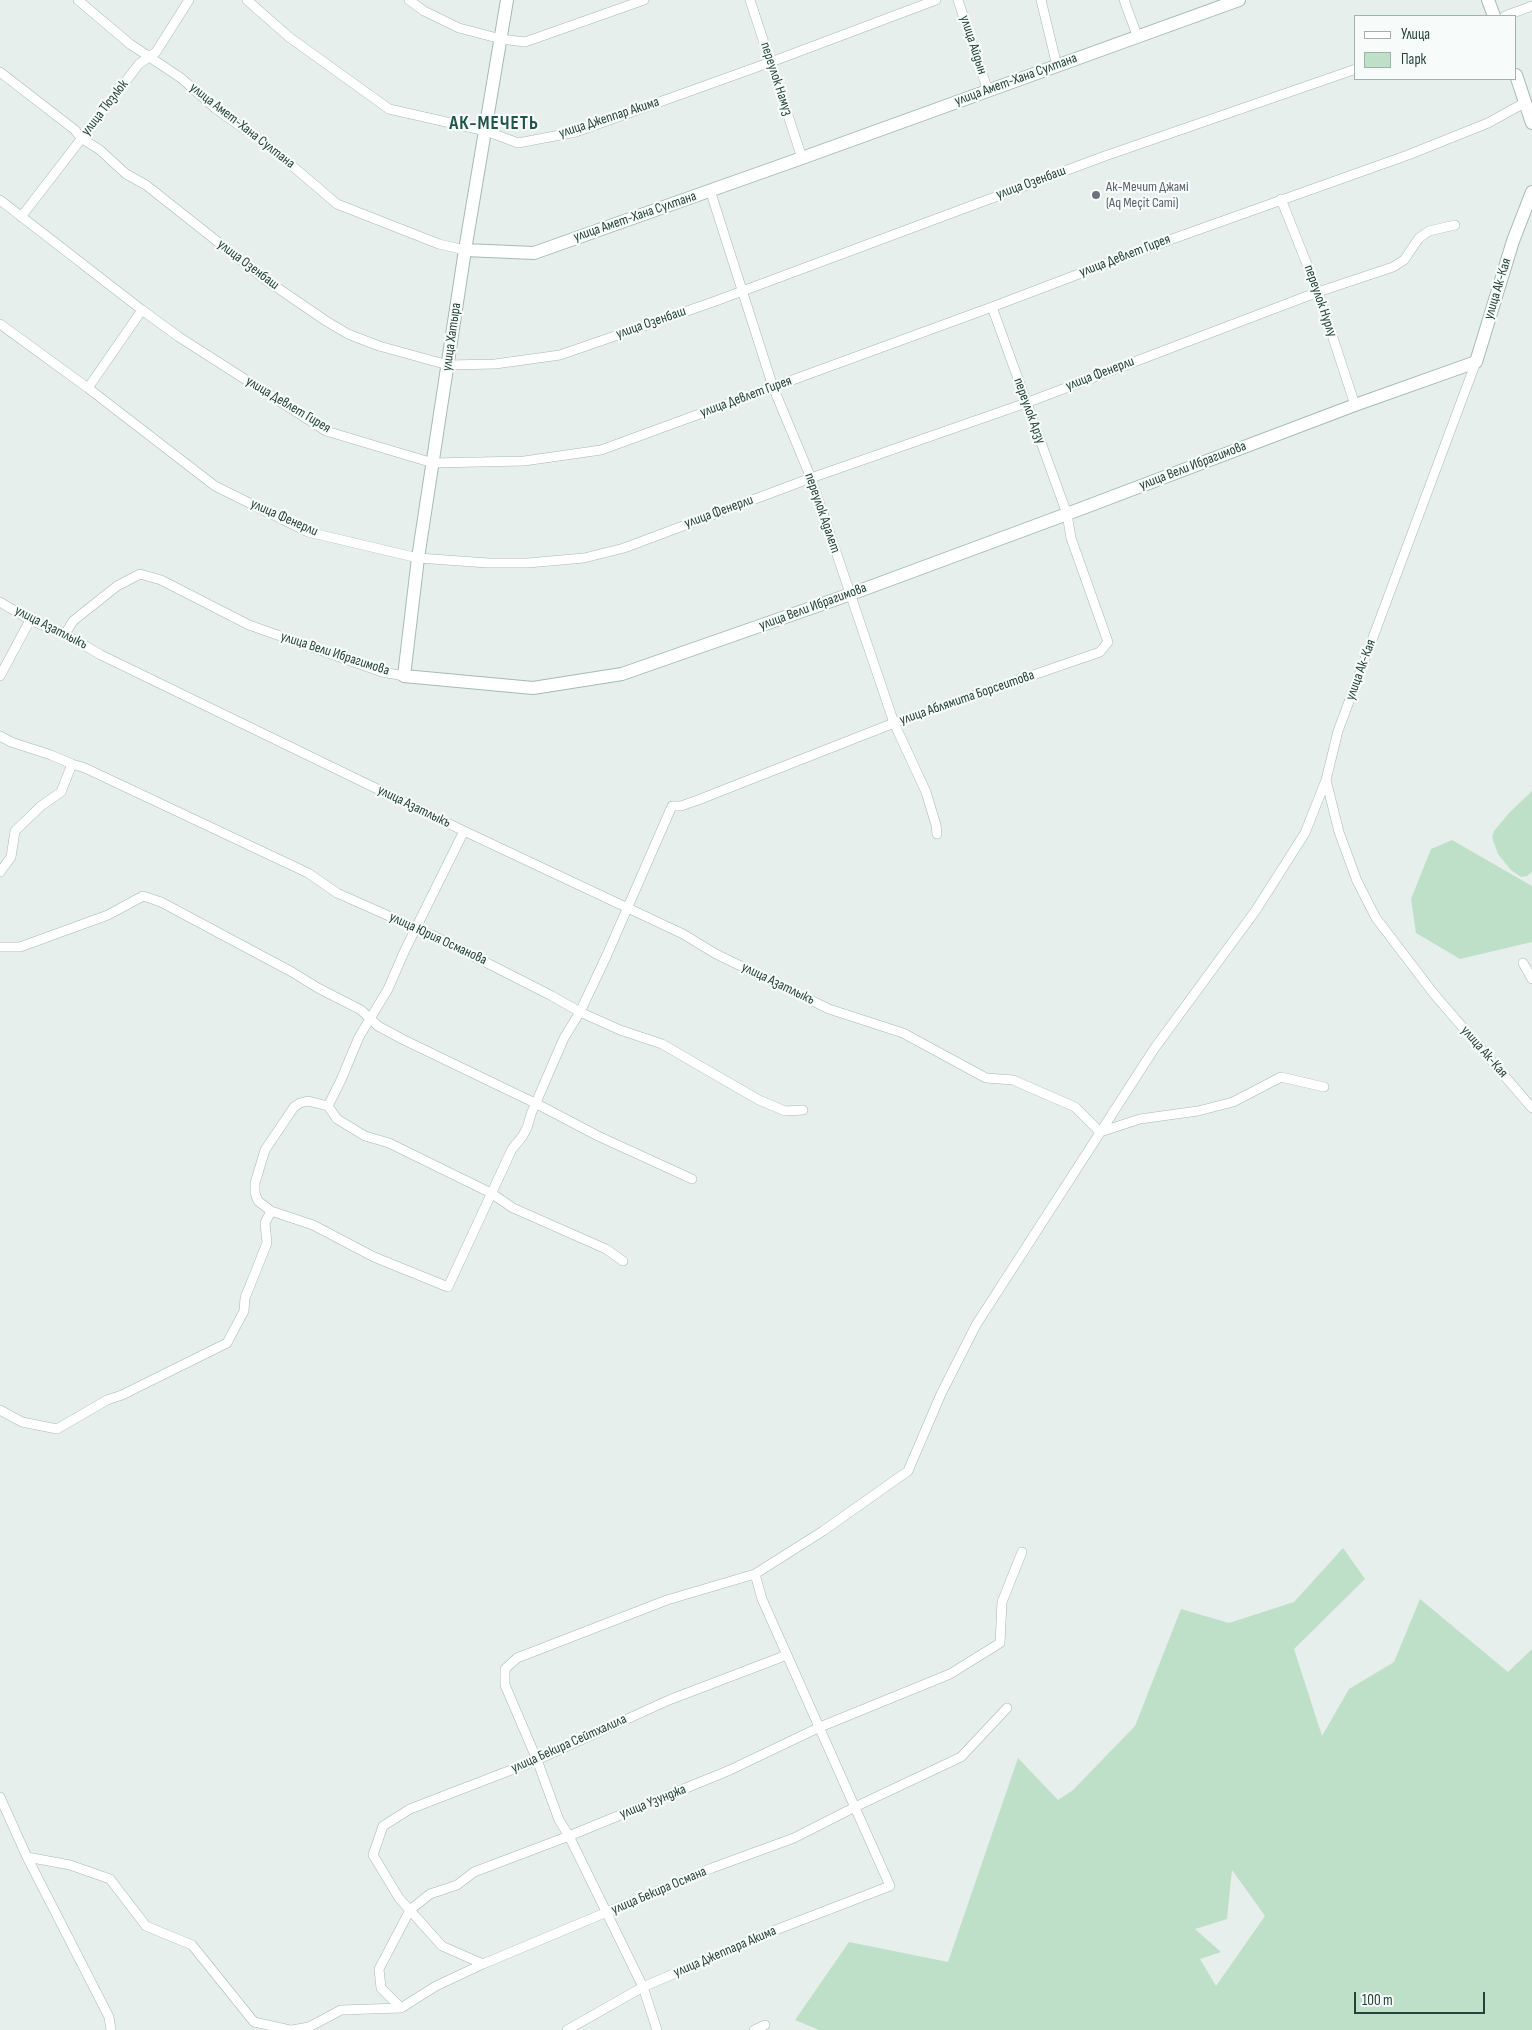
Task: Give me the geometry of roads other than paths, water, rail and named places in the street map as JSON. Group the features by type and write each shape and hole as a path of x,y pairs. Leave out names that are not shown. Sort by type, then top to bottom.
{"street":[{"name":"улица Амет-Хана Султана","path":"78,0 149,57 181,78 216,109 270,147 337,204 439,244 465,250 534,253 1138,38 1239,0"},
{"name":"улица Тюзлюк","path":"21,217 139,64 156,52 189,0"},
{"name":"улица Джеппар Акима","path":"247,0 289,37 389,109 486,132 518,143 576,132 936,0"},
{"path":"409,0 424,11 459,28 501,39 525,42 644,0"},
{"name":"улица Хатыра","path":"404,676 432,463 507,0"},
{"name":"переулок Намуз","path":"750,0 802,158"},
{"name":"улица Айдын","path":"958,0 988,91"},
{"path":"1041,0 1057,66"},
{"path":"1124,0 1138,38"},
{"path":"1488,0 1494,15"},
{"path":"1508,15 1532,6"},
{"name":"улица Озенбаш","path":"0,72 75,130 81,138 100,150 126,174 146,185 266,280 326,321 348,334 379,346 448,365 495,364 560,355 741,291 1105,156 1354,69"},
{"path":"1517,78 1532,123"},
{"name":"улица Девлет Гирея","path":"0,200 179,337 326,431 432,463 524,461 602,450 992,308 1133,253 1408,155 1488,123 1526,102"},
{"name":"переулок Адалет","path":"710,190 773,387 811,478 894,722 926,792 936,825 936,834"},
{"name":"улица Ак-Кая","path":"1532,192 1513,241 1476,362 1338,731 1326,780 1339,832 1357,881 1376,918 1434,994 1532,1108"},
{"name":"переулок Нурлу","path":"1281,199 1318,292 1355,405"},
{"name":"улица Фенерли","path":"0,324 88,388 215,486 308,532 418,558 488,563 528,563 584,558 624,548 811,478 1026,403 1318,292 1393,266 1404,260 1419,238 1429,231 1455,226"},
{"name":"переулок Арзу","path":"992,308 1067,514"},
{"path":"88,388 142,310"},
{"name":"улица Вели Ибрагимова","path":"64,634 73,621 117,586 140,574 161,580 250,625 382,672 404,676 533,688 622,674 850,594 1355,405 1476,362"},
{"name":"улица Аблямита Борсеитова","path":"628,909 672,806 681,806 698,800 894,722 1100,652 1108,642 1071,538 1067,514"},
{"name":"улица Азатлыкъ","path":"0,602 30,620 64,634 110,659 464,831 683,934 716,954 829,1009 903,1033 986,1078 1012,1080 1075,1107 1100,1132"},
{"path":"0,676 30,620"},
{"name":"улица Юрия Османова","path":"0,736 11,742 85,768 308,873 337,893 434,936 580,1012 620,1030 662,1044 758,1100 786,1110 803,1110"},
{"path":"0,872 11,858 14,831 41,806 61,792 72,764"},
{"path":"657,2030 642,1987 569,1836 559,1820 537,1760 505,1685 505,1669 517,1658 667,1600 755,1574 823,1531 908,1471 941,1394 976,1325 1154,1049 1256,910 1305,834 1326,780"},
{"path":"328,1106 359,1037 388,989 464,831"},
{"path":"0,947 20,947 108,915 143,896 161,902 361,1010 378,1026 404,1040 537,1104 598,1136 692,1179"},
{"path":"623,1261 606,1249 513,1208 491,1193 388,1143 366,1136 337,1119 328,1106 308,1101 300,1103 294,1108 265,1150 255,1183 255,1194 258,1201 271,1211 313,1225 374,1257 448,1287 491,1193 512,1149 522,1138 564,1038 580,1012 628,909"},
{"path":"1523,963 1532,979"},
{"path":"1100,1132 1140,1119 1198,1111 1233,1102 1281,1077 1324,1087"},
{"path":"0,1410 22,1422 57,1429 106,1400 122,1395 227,1343 244,1311 245,1298 267,1242 265,1223 271,1211"},
{"name":"улица Узунджа","path":"401,2008 381,1988 379,1970 410,1910 430,1894 457,1885 474,1872 569,1836 730,1770 820,1728 950,1674 1000,1643 1002,1602 1022,1552"},
{"path":"755,1574 762,1599 855,1806"},
{"name":"улица Бекира Сейтхалила","path":"410,1910 399,1898 373,1855 383,1826 410,1810 537,1760 669,1700 787,1655"},
{"name":"улица Бекира Османа","path":"401,2008 436,1986 483,1964 712,1868 794,1838 855,1806 961,1757 1007,1708"},
{"path":"0,1797 26,1857 108,2017 111,2030"},
{"name":"улица Джеппара Акима","path":"567,2030 642,1987 773,1931 890,1886 855,1806"},
{"path":"26,1857 70,1865 110,1879 146,1926 192,1945 254,2022 278,2029 291,2030 309,2027 341,2010 401,2008"},
{"path":"410,1910 442,1946 483,1964"},
{"path":"754,2030 765,2025"}],"place":[{"name":"Ак-Мечит Джамі (Aq Meçit Cami)","path":"1096,195"}],"district":[{"name":"АК-МЕЧЕТЬ","path":"494,124"}]}
